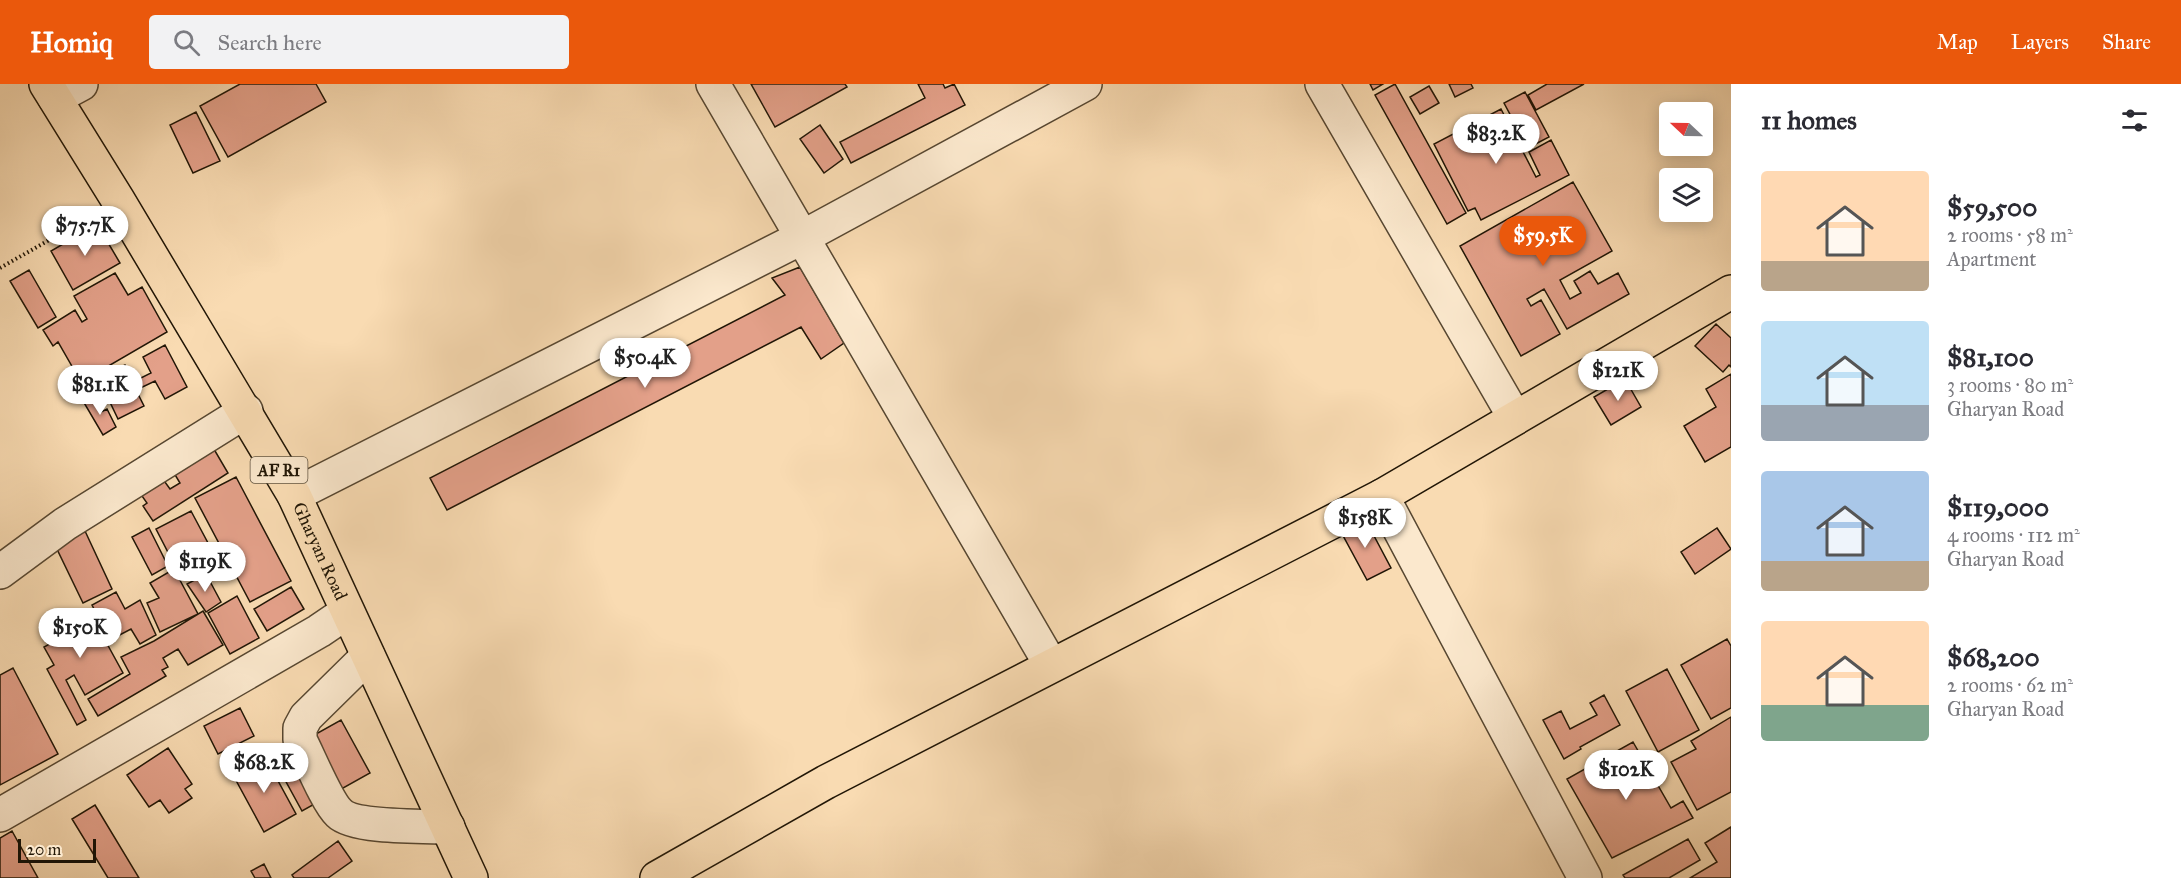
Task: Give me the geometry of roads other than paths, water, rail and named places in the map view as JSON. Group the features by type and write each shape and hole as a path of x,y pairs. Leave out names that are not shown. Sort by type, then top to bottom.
{"main road":[{"name":"Gharyan Road","path":"61,89 118,200 246,411 294,495 469,877"},
{"path":"657,878 826,782 1382,496 1731,292"}],"street":[{"path":"713,84 1052,665"},
{"path":"294,495 801,238 1085,84"},
{"path":"1322,84 1515,418"},
{"path":"0,572 65,524 246,411"},
{"path":"1382,496 1585,878"},
{"path":"0,815 319,631 347,612"},
{"path":"368,657 306,717 300,728 300,740 334,807 344,818 358,823 448,827"}]}
